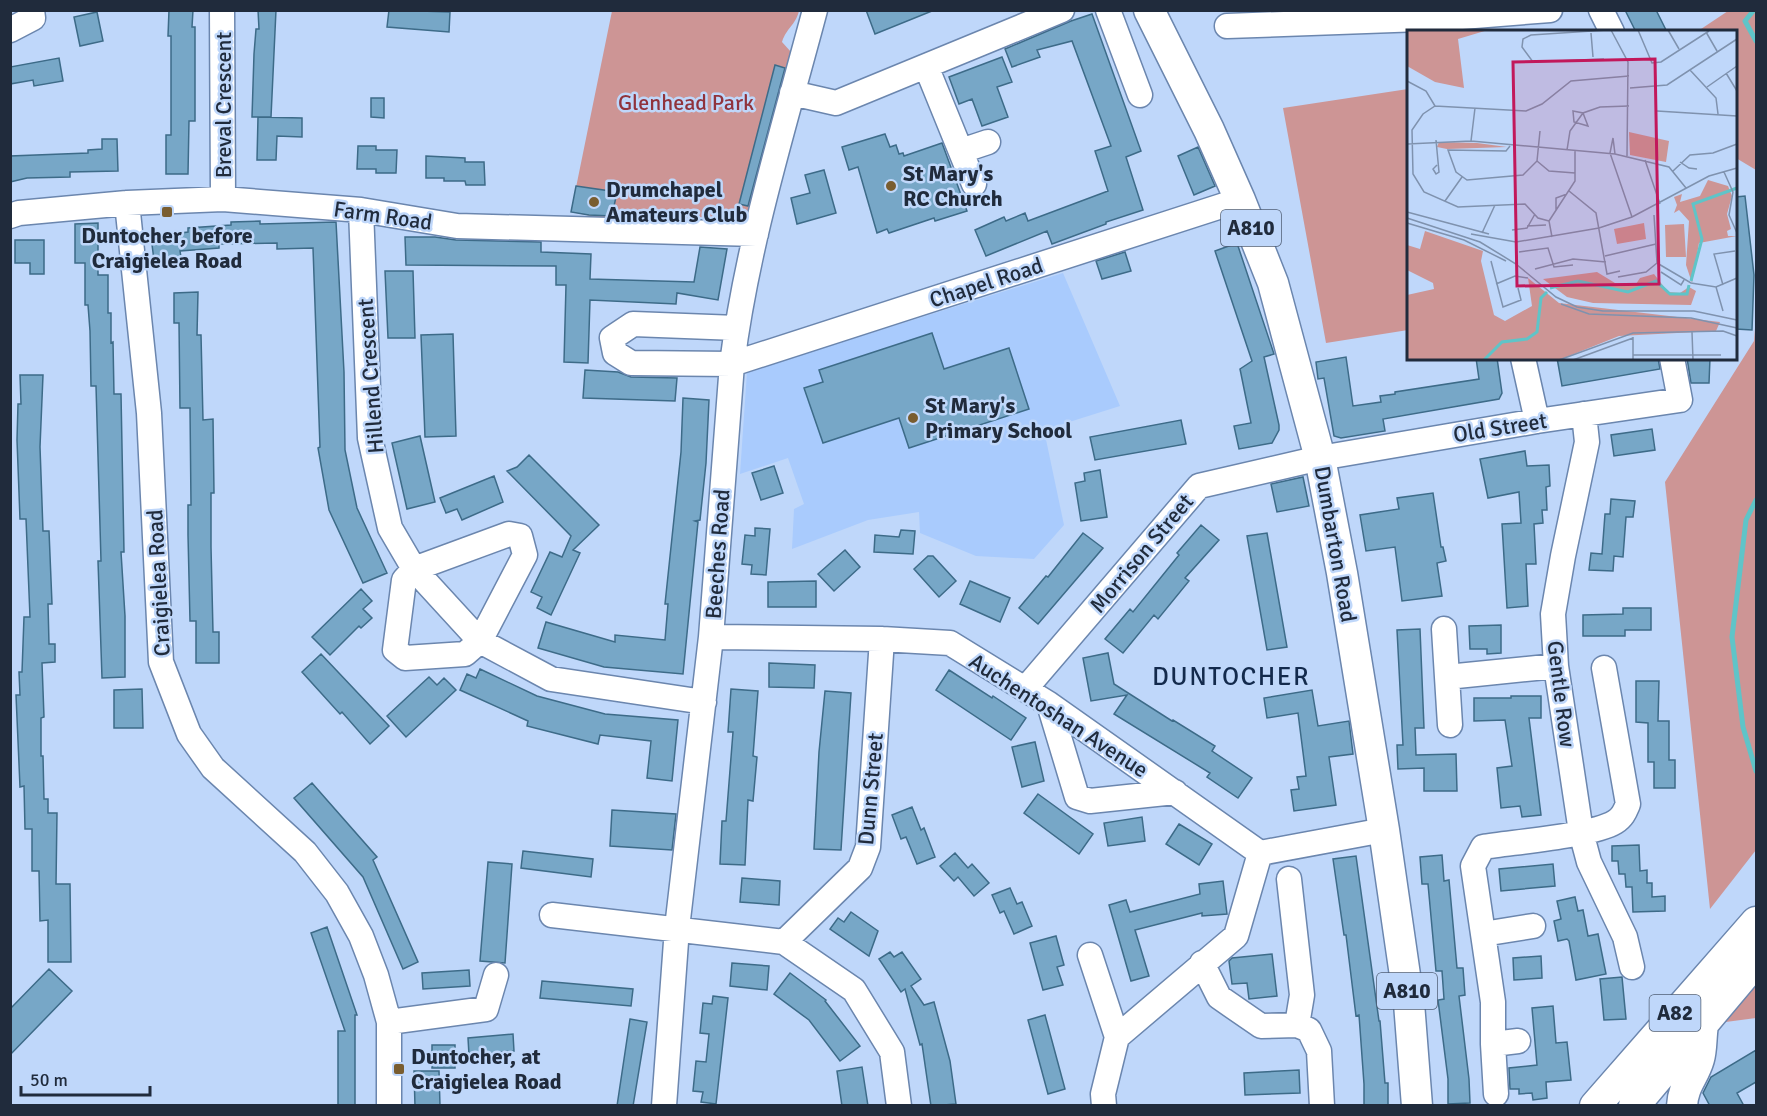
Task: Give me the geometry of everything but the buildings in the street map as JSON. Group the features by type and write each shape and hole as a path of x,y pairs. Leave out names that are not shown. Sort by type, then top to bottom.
{"main road":[{"name":"Dumbarton Road","path":"1149,10 1209,130 1273,283 1320,458 1342,573 1384,830 1409,1003 1417,1106"},
{"name":"A82","path":"1595,1106 1756,922"},
{"name":"A82","path":"1634,1106 1756,961"},
{"path":"1682,1106 1682,1096 1699,1060 1702,1025"}],"street":[{"path":"10,30 33,18 33,10"},
{"name":"Breval Crescent","path":"222,10 223,199"},
{"name":"Beeches Road","path":"664,1106 677,928 711,637 732,364 756,234 815,10"},
{"path":"792,93 837,103 1062,10"},
{"path":"1108,10 1140,95"},
{"path":"1227,26 1451,25 1550,10"},
{"path":"1600,10 1611,30"},
{"path":"926,66 974,184"},
{"path":"961,151 988,142"},
{"name":"Farm Road","path":"10,216 19,213 127,203 223,199 361,210 457,226 756,234"},
{"name":"Chapel Road","path":"737,328 633,324 612,338 615,353 631,363 732,364 1240,200"},
{"name":"Craigielea Road","path":"127,203 149,413 161,662 189,734 213,768 305,852 337,893 365,946 389,1022 389,1106"},
{"name":"Hillend Crescent","path":"361,210 370,438 390,528 414,569 480,641 551,679 704,702"},
{"path":"1523,360 1537,421"},
{"name":"Old Street","path":"1320,458 1537,421 1680,400 1672,360"},
{"name":"Gentle Row","path":"1584,414 1587,442 1553,614 1556,666 1581,832 1589,862 1625,937 1632,967"},
{"name":"Morrison Street","path":"1026,688 1199,486 1320,458"},
{"path":"509,534 520,536 525,555 480,641 465,654 405,658 394,650 404,580 414,569 509,534"},
{"path":"1444,629 1450,724"},
{"name":"Auchentoshan Avenue","path":"711,637 882,639 950,643 1026,688 1260,854"},
{"name":"Dunn Street","path":"784,942 860,868 868,847 882,639"},
{"path":"1447,677 1556,666"},
{"path":"1496,1094 1492,1044 1493,1002 1473,866 1483,847 1581,832 1613,823 1623,816 1628,804 1605,668"},
{"path":"1049,704 1077,796 1090,801 1175,792"},
{"path":"1117,1037 1236,936 1260,854 1384,830"},
{"path":"1289,879 1302,995 1297,1025"},
{"path":"552,915 784,942 855,990 892,1052 899,1106"},
{"path":"1483,934 1533,926"},
{"path":"1090,955 1117,1037 1103,1094 1104,1106"},
{"path":"1202,963 1219,997 1261,1026 1297,1025 1309,1030 1319,1051 1322,1106"},
{"path":"389,1022 486,1009 496,975"},
{"path":"1492,1044 1518,1041"}],"shaded area":[{"name":"St Mary's Primary School","path":"1063,273 1120,406 1044,430 1064,525 1034,559 976,556 920,533 919,512 868,520 792,549 794,509 804,504 788,458 740,474 747,372"}],"green space":[{"name":"Glenhead Park","path":"612,11 799,11 782,42 791,52 753,207 735,224 706,217 611,220 571,212"},
{"path":"1728,11 1756,11 1756,170 1737,159 1737,30 1700,30"},
{"path":"1407,89 1407,330 1326,343 1283,108"},
{"path":"1756,315 1756,850 1710,909 1665,482 1754,341"},
{"path":"1756,961 1756,1018 1703,1025"}],"waterway":[{"path":"1754,10 1745,21 1756,41"},
{"path":"1756,500 1746,520 1732,637 1743,727 1756,771"}],"place":[{"name":"St Mary's RC Church","path":"891,186"},
{"name":"Drumchapel Amateurs Club","path":"594,202"},
{"name":"Duntocher, before Craigielea Road","path":"167,212"},
{"name":"St Mary's Primary School","path":"913,418"},
{"name":"Duntocher, at Craigielea Road","path":"399,1069"}],"district":[{"name":"DUNTOCHER","path":"1231,676"}]}
